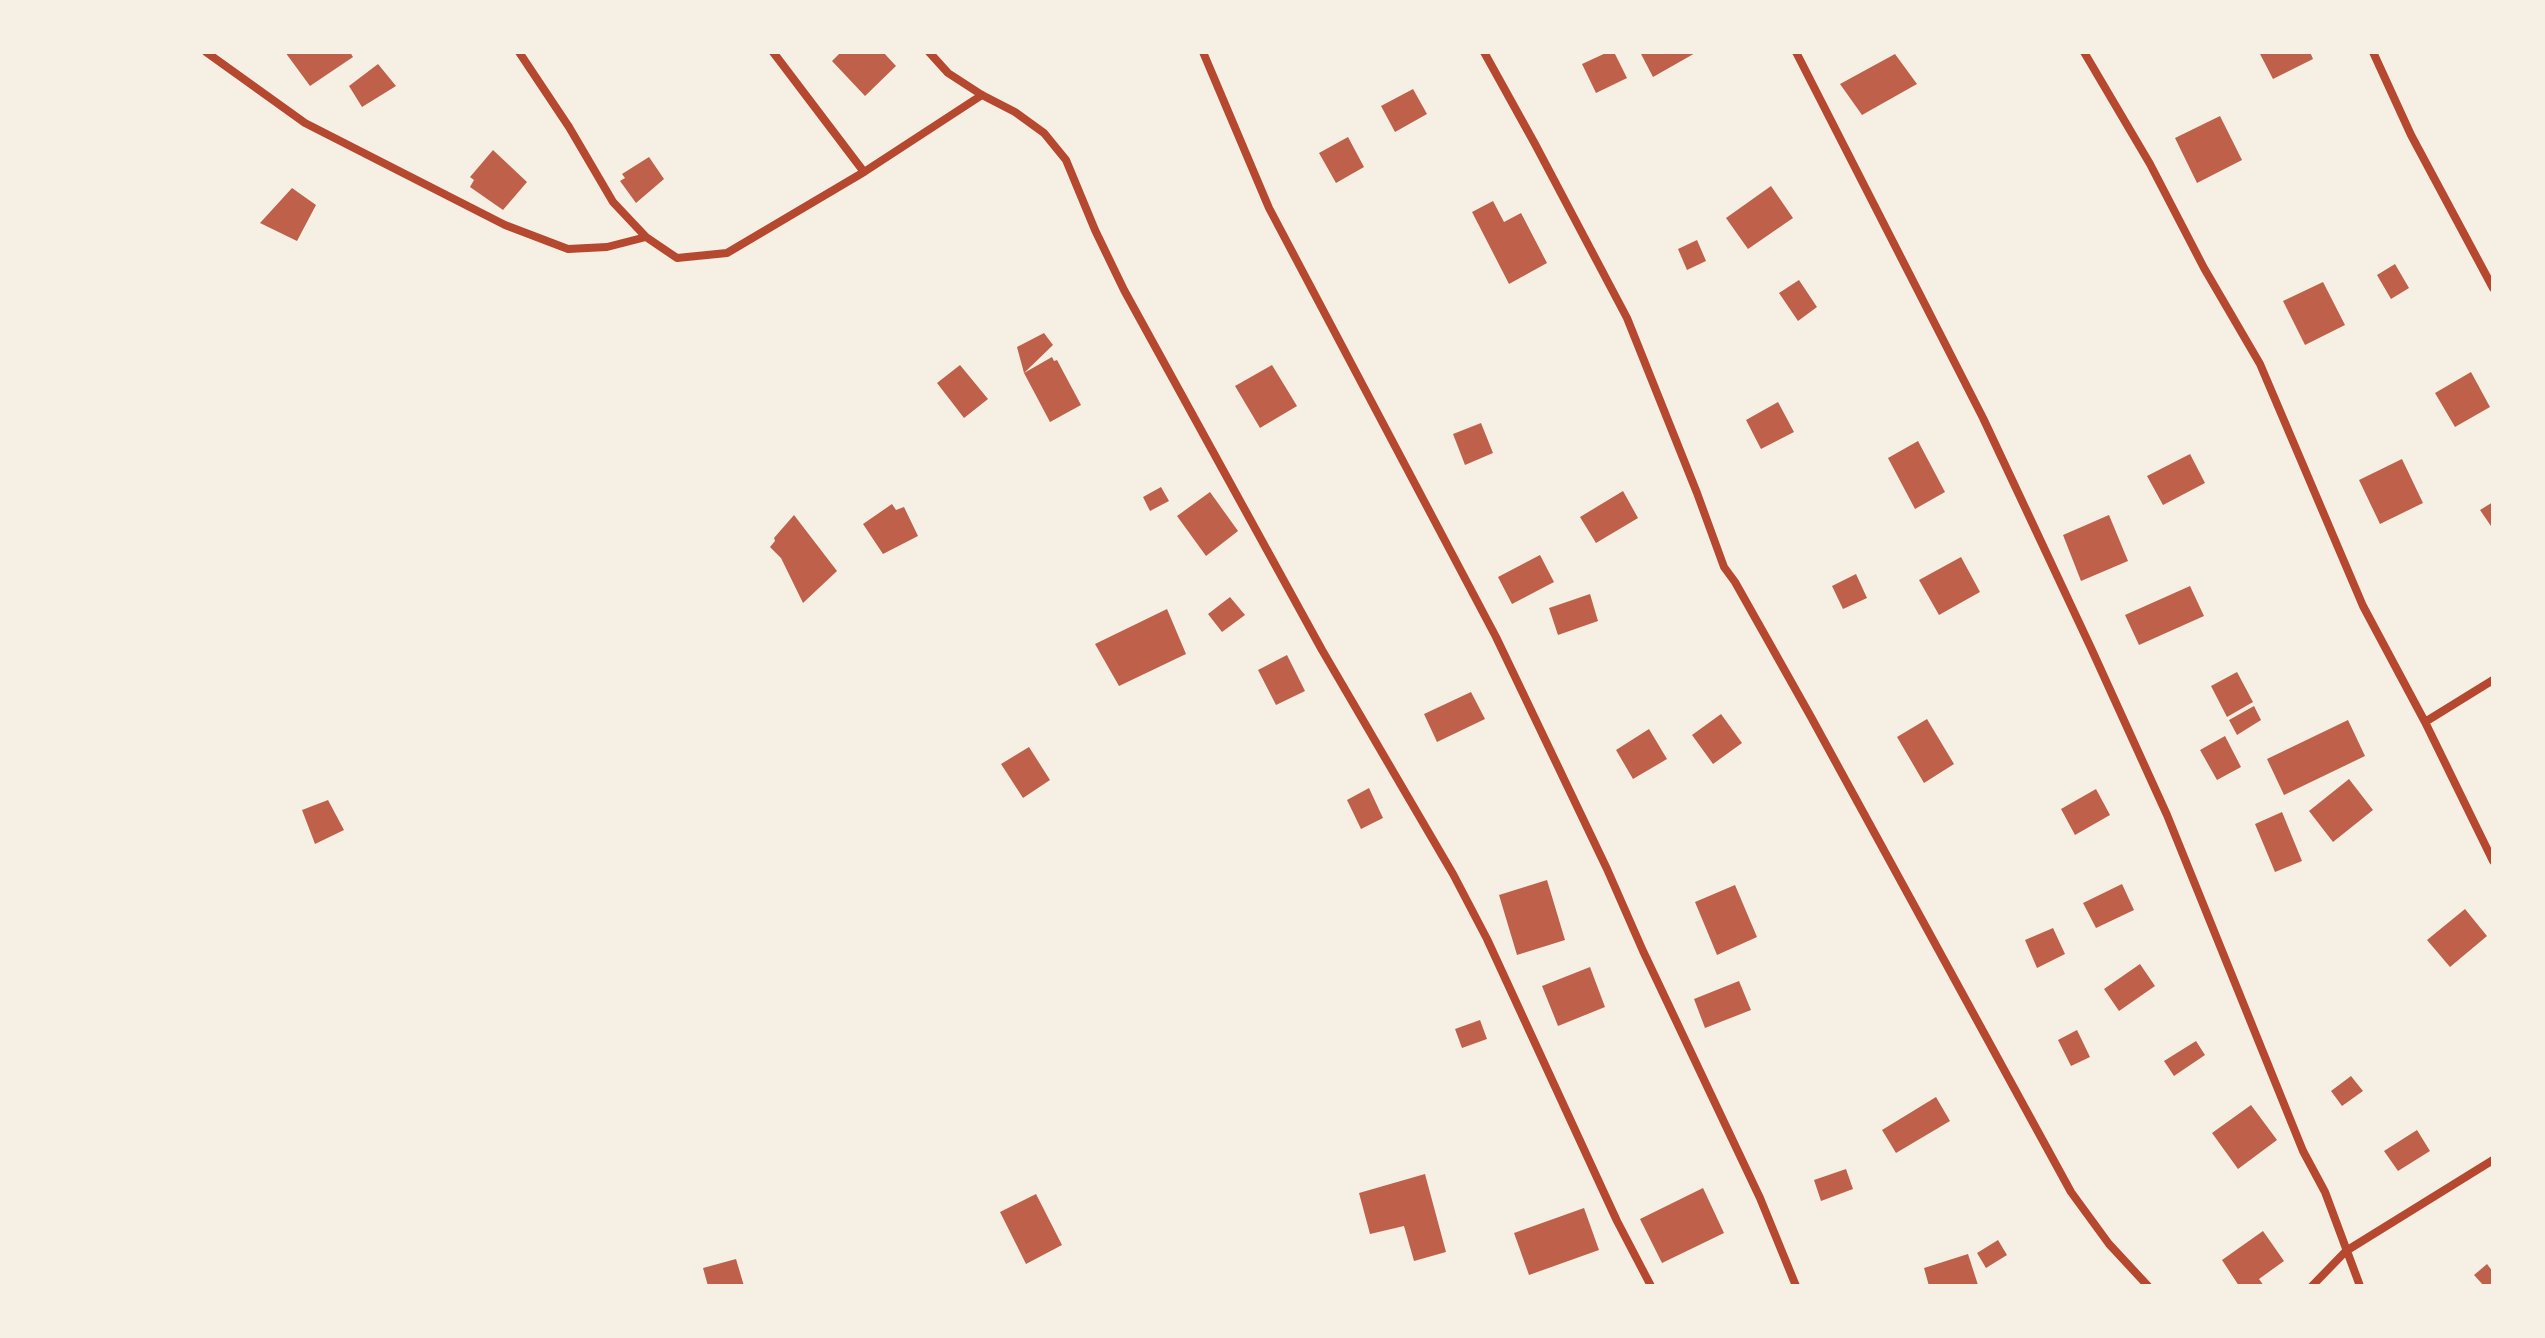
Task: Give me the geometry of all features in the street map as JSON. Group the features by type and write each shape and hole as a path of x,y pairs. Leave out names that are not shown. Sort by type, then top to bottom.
{"street":[{"path":"206,52 305,123 505,225 568,249 607,247 646,237"},
{"path":"519,52 569,127 613,202 646,237 677,258 727,253 864,172 982,95"},
{"path":"773,52 864,172"},
{"path":"929,52 948,73 1015,112 1044,133 1066,160 1124,290 1322,650 1453,874 1617,1221 1651,1286"},
{"path":"1203,52 1269,208 1496,637 1760,1198 1796,1286"},
{"path":"1484,52 1627,318 1724,567 1811,717 2071,1192 2109,1244 2148,1286"},
{"path":"1796,52 1983,418 2091,648 2167,815 2303,1151 2325,1192 2360,1286"},
{"path":"2084,52 2150,164 2204,268 2260,364 2363,606 2425,722 2493,861"},
{"path":"2373,52 2411,135 2493,288"},
{"path":"2425,722 2493,680"},
{"path":"2312,1286 2346,1251 2493,1160"}],"building":[{"path":"285,52 350,52 353,57 310,86"},
{"path":"841,52 883,52 896,66 865,96 832,61"},
{"path":"1614,52 1627,78 1596,93 1582,64"},
{"path":"1640,52 1697,52 1653,77"},
{"path":"2259,52 2310,52 2313,59 2273,79"},
{"path":"1895,54 1917,84 1862,115 1840,84"},
{"path":"378,64 396,86 362,107 349,86"},
{"path":"1413,89 1427,114 1395,132 1381,106"},
{"path":"2220,116 2242,160 2197,183 2175,138"},
{"path":"1348,137 1364,167 1336,183 1319,153"},
{"path":"493,150 527,182 503,210 470,187 474,180 470,177"},
{"path":"649,157 664,179 636,203 620,181 625,178 622,174"},
{"path":"1771,186 1793,218 1748,249 1726,218"},
{"path":"292,188 316,205 297,241 260,223"},
{"path":"1493,201 1504,222 1521,213 1547,263 1509,284 1472,212"},
{"path":"1697,240 1706,261 1687,270 1678,249"},
{"path":"2395,264 2409,288 2391,299 2377,275"},
{"path":"1799,280 1817,307 1798,321 1779,293"},
{"path":"2323,282 2345,325 2305,345 2283,301"},
{"path":"1044,333 1053,345 1024,373 1017,347"},
{"path":"1052,357 1054,361 1057,360 1081,405 1050,422 1024,373"},
{"path":"960,365 988,399 964,418 937,383"},
{"path":"1272,365 1297,406 1260,428 1235,386"},
{"path":"2471,372 2490,407 2455,427 2435,393"},
{"path":"1778,402 1794,432 1761,449 1746,420"},
{"path":"1481,423 1493,453 1465,465 1453,434"},
{"path":"1918,441 1945,492 1915,509 1888,458"},
{"path":"2190,454 2205,483 2163,505 2147,476"},
{"path":"2402,459 2423,503 2380,524 2359,480"},
{"path":"1161,487 1169,501 1150,511 1143,497"},
{"path":"1623,491 1638,518 1596,543 1580,517"},
{"path":"1210,492 1238,531 1206,556 1177,516"},
{"path":"2493,502 2493,529 2480,510"},
{"path":"892,504 896,510 904,507 918,536 883,554 863,524"},
{"path":"794,515 837,571 803,603 781,558 770,547"},
{"path":"2109,515 2128,561 2081,581 2063,535"},
{"path":"1540,555 1554,582 1512,604 1498,577"},
{"path":"1961,557 1980,592 1939,615 1919,580"},
{"path":"1856,574 1867,598 1843,609 1832,586"},
{"path":"2190,586 2204,616 2139,645 2125,615"},
{"path":"1590,594 1598,621 1558,635 1549,608"},
{"path":"1230,597 1245,615 1222,632 1208,614"},
{"path":"1167,609 1186,654 1119,686 1095,644"},
{"path":"1287,655 1305,691 1276,705 1258,670"},
{"path":"2237,672 2253,702 2227,717 2211,686"},
{"path":"1471,692 1485,719 1437,742 1424,714"},
{"path":"2254,706 2261,720 2237,735 2229,720"},
{"path":"1721,714 1742,743 1713,764 1692,735"},
{"path":"1927,719 1954,764 1924,783 1897,737"},
{"path":"2348,720 2365,756 2284,795 2267,759"},
{"path":"1649,729 1667,759 1633,779 1616,750"},
{"path":"2225,736 2241,767 2217,780 2200,750"},
{"path":"1029,747 1050,780 1023,798 1001,764"},
{"path":"2349,779 2373,810 2333,842 2309,811"},
{"path":"1369,788 1383,818 1361,829 1347,800"},
{"path":"2096,789 2110,815 2075,835 2061,809"},
{"path":"328,800 344,830 315,844 302,810"},
{"path":"2282,812 2302,861 2275,872 2255,824"},
{"path":"1547,880 1565,940 1517,955 1499,895"},
{"path":"2122,884 2134,910 2096,928 2083,903"},
{"path":"1735,885 1757,937 1717,955 1695,902"},
{"path":"2465,909 2487,936 2450,967 2427,940"},
{"path":"2053,928 2065,954 2037,968 2025,940"},
{"path":"2140,964 2155,986 2119,1011 2104,989"},
{"path":"1590,967 1605,1007 1558,1026 1542,986"},
{"path":"1739,981 1751,1010 1705,1028 1694,999"},
{"path":"1480,1020 1487,1039 1462,1048 1455,1029"},
{"path":"2077,1030 2090,1057 2071,1066 2058,1040"},
{"path":"2196,1041 2205,1055 2174,1076 2164,1061"},
{"path":"2351,1076 2363,1091 2342,1106 2331,1091"},
{"path":"1936,1097 1950,1121 1896,1153 1882,1130"},
{"path":"2251,1105 2277,1140 2238,1169 2212,1133"},
{"path":"2417,1130 2430,1151 2398,1171 2384,1151"},
{"path":"1846,1169 1853,1189 1821,1201 1814,1180"},
{"path":"1425,1174 1446,1252 1414,1261 1404,1226 1370,1234 1359,1193"},
{"path":"1703,1188 1724,1233 1662,1263 1640,1219"},
{"path":"1036,1194 1062,1245 1026,1264 1000,1212"},
{"path":"1584,1208 1599,1250 1529,1275 1514,1233"},
{"path":"2263,1231 2284,1261 2259,1279 2264,1286 2239,1286 2222,1260"},
{"path":"1998,1240 2007,1255 1986,1268 1977,1253"},
{"path":"1968,1254 1978,1285 1929,1286 1924,1268"},
{"path":"736,1259 744,1286 708,1286 703,1268"},
{"path":"2487,1264 2493,1272 2493,1286 2484,1286 2474,1275"}]}
